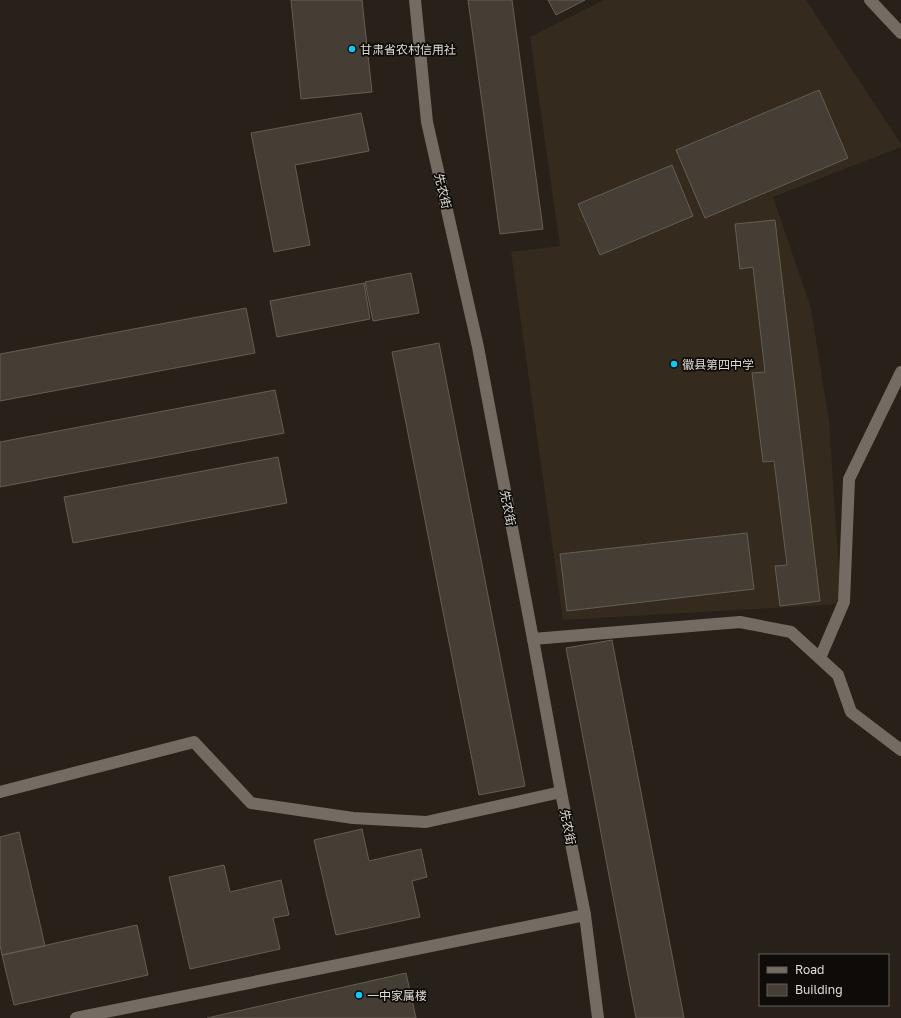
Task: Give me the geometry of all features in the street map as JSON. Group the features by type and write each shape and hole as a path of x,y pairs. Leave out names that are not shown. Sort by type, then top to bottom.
{"street":[{"name":"先农街","path":"415,0 427,122 478,347 585,915 598,1018"},
{"path":"870,0 901,33"},
{"path":"820,658 844,602 849,479 901,372"},
{"path":"533,639 740,622 791,632 838,675 851,712 901,750"},
{"path":"0,792 194,742 251,803 353,818 426,822 561,792"},
{"path":"76,1018 585,915"}],"shaded area":[{"name":"徽县第四中学","path":"604,0 806,0 901,144 901,147 773,197 811,308 829,421 841,604 563,620 511,252 560,246 530,37"}],"building":[{"path":"291,0 362,0 372,92 301,99"},
{"path":"468,0 512,0 543,229 500,234"},
{"path":"548,0 585,0 556,15"},
{"path":"819,90 848,158 705,218 676,150"},
{"path":"361,113 369,151 295,165 310,245 274,252 251,133"},
{"path":"672,165 693,216 600,255 578,204"},
{"path":"775,220 820,601 780,606 775,566 787,565 774,461 763,462 752,373 765,372 753,267 740,269 735,224"},
{"path":"411,273 419,313 373,321 365,282"},
{"path":"364,283 370,319 277,337 270,301"},
{"path":"246,308 255,353 0,401 0,354"},
{"path":"439,343 525,786 479,795 392,352"},
{"path":"275,390 284,433 0,487 0,442"},
{"path":"278,457 287,503 73,543 64,497"},
{"path":"747,533 754,589 567,611 560,554"},
{"path":"612,640 684,1018 636,1018 566,648"},
{"path":"362,829 369,861 421,849 427,877 412,881 420,917 336,935 314,840"},
{"path":"19,832 45,946 2,955 0,945 0,837"},
{"path":"224,865 230,892 281,880 289,915 273,918 280,949 190,969 169,877"},
{"path":"137,925 148,975 14,1005 2,955"},
{"name":"一中家属楼","path":"406,973 416,1018 207,1018"}],"place":[{"name":"甘肃省农村信用社","path":"352,49"},
{"name":"徽县第四中学","path":"674,364"},
{"name":"一中家属楼","path":"359,995"}]}
